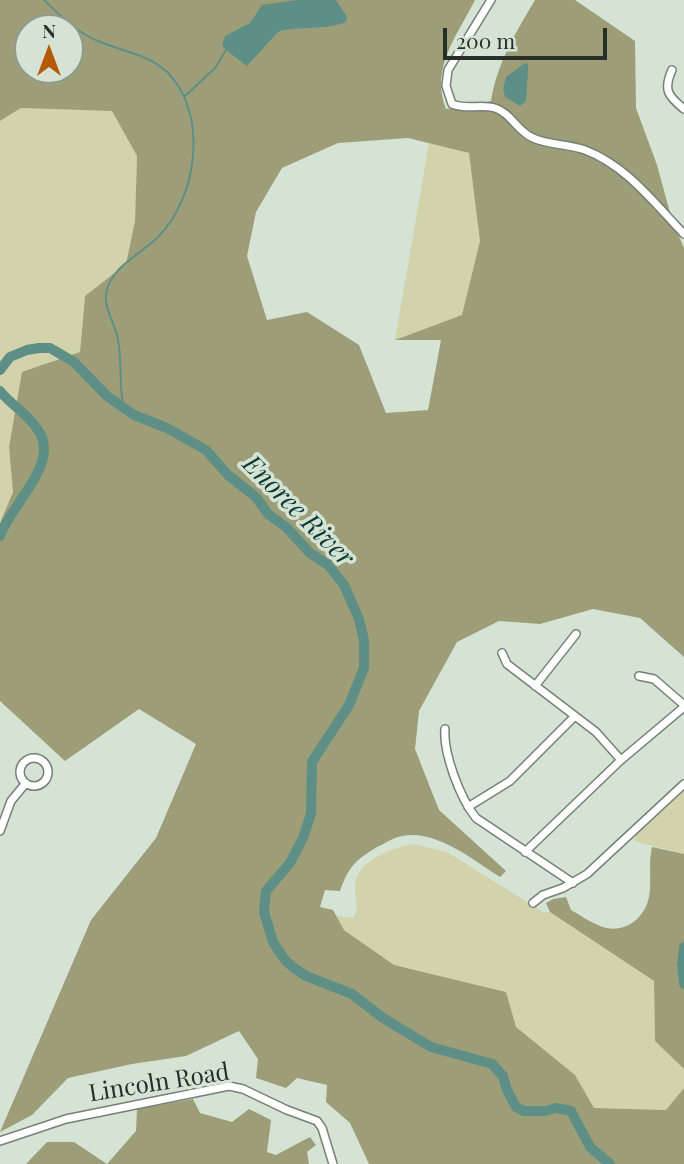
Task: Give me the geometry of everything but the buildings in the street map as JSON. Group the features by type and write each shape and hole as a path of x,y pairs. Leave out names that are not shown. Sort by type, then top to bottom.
{"street":[{"path":"491,0 448,70 446,86 452,104 494,108 504,113 530,137 577,147 609,162 634,181 684,234"},
{"path":"672,70 666,83 670,98 684,109"},
{"path":"535,686 576,634"},
{"path":"502,653 507,664 596,732 621,760"},
{"path":"525,852 621,760 684,706 654,679 639,676"},
{"path":"467,807 510,781 575,716"},
{"path":"445,729 444,743 467,807 476,818 573,883"},
{"path":"0,831 11,801 26,783"},
{"path":"533,903 543,895 573,883 597,865 684,784"},
{"name":"Lincoln Road","path":"0,1141 66,1119 232,1086 315,1119 322,1128 333,1164"}],"green space":[{"path":"0,0 475,0 443,66 441,80 446,109 491,101 503,61 535,0 575,0 635,41 636,108 657,165 672,220 684,248 684,657 640,618 593,609 540,624 499,621 457,642 419,711 415,749 439,810 506,871 500,877 441,841 415,835 402,836 363,856 349,870 340,891 325,890 320,907 333,910 344,930 394,965 506,992 516,1027 575,1075 594,1108 666,1110 684,1088 684,1164 369,1164 350,1123 326,1102 327,1085 297,1078 286,1088 256,1078 258,1059 239,1031 186,1056 68,1078 32,1115 0,1132 91,920 156,838 196,744 139,709 65,761 0,701 0,523 13,492 9,447 22,372 80,352 85,296 126,264 135,221 137,156 112,111 21,108 0,121","holes":["408,138 469,153 480,241 462,315 395,340 441,340 428,410 386,413 359,345 307,312 267,320 247,256 256,212 282,168 338,143"]},
{"path":"21,108 112,111 137,156 135,221 126,264 85,296 80,352 9,447 13,492 0,523 0,121"},
{"path":"429,143 469,153 480,241 462,316 395,340"},
{"path":"684,789 684,854 634,841 638,830"},
{"path":"414,844 447,852 543,912 550,912 654,981 655,1041 684,1069 684,1088 667,1110 594,1108 575,1075 515,1027 506,992 394,965 344,930 336,916 353,918 355,915 356,881 366,864 384,853"},
{"path":"652,847 684,854 684,1069 655,1041 654,981 550,912 546,903 566,897 571,910 600,926 624,927 637,919 649,897"},
{"path":"193,1099 200,1113 232,1122 249,1109 271,1120 267,1152 276,1155 310,1137 316,1145 307,1152 309,1164 107,1164 136,1131 137,1109"},
{"path":"47,1142 74,1142 107,1164 26,1164"}],"water":[{"path":"297,0 336,0 347,17 346,22 278,32 247,66 222,45 225,36 250,23 262,5"},
{"path":"525,63 528,64 526,101 520,106 505,97 503,89 506,77"}],"waterway":[{"path":"44,0 83,33 107,45 145,58 162,68 182,92 190,113 193,157 182,201 158,237 113,276 106,294 106,304 119,344 124,409"},
{"path":"185,96 215,68 226,50"},
{"name":"Enoree River","path":"0,370 10,357 39,348 50,348 74,362 107,396 134,415 167,428 206,450 228,475 256,497 268,514 286,527 310,553 328,565 344,585 359,619 364,640 364,668 349,705 312,762 311,814 303,838 290,863 266,891 264,912 273,942 285,960 306,976 352,994 383,1018 431,1047 492,1064 503,1076 516,1107 524,1111 556,1108 571,1111 590,1147 610,1164"},
{"name":"Enoree River","path":"0,391 34,424 43,443 39,470 0,536"},
{"name":"Enoree River","path":"684,947 684,984"}]}
